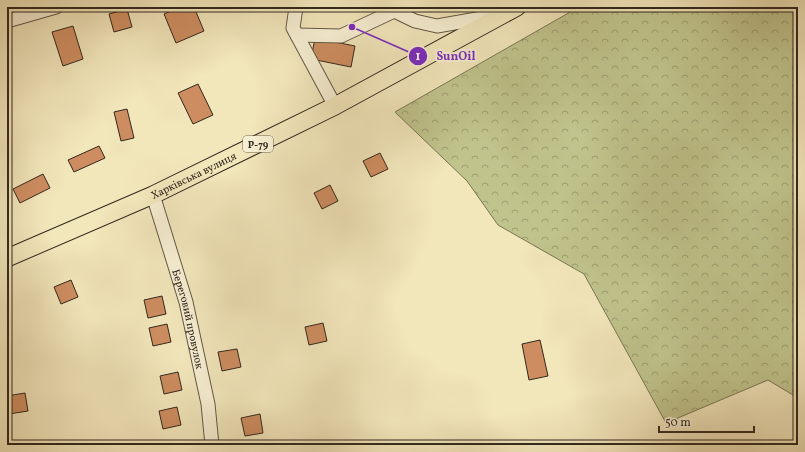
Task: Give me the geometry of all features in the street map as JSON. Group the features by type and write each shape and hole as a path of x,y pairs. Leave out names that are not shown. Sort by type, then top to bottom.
{"main road":[{"name":"Р-79","path":"502,15 517,7"},
{"name":"Харківська вулиця","path":"7,258 153,195 335,106 502,15"}],"street":[{"path":"7,21 56,7"},
{"path":"296,7 293,28 335,106"},
{"path":"297,35 341,36 390,9 415,21 437,26 502,15"},
{"name":"Береговий провулок","path":"153,195 186,302 208,404 212,445"}],"green space":[{"path":"579,7 798,7 798,398 768,380 666,423 584,274 498,225 467,181 395,112"}],"building":[{"path":"181,7 194,7 204,31 176,43 164,14"},
{"path":"127,9 132,27 114,32 109,14"},
{"path":"73,26 83,59 63,66 52,32"},
{"path":"315,38 355,46 351,67 311,59"},
{"path":"198,84 213,115 193,124 178,93"},
{"path":"127,109 134,138 121,141 114,112"},
{"path":"99,146 105,158 74,172 68,160"},
{"path":"380,153 388,169 371,177 363,161"},
{"path":"43,174 50,188 20,203 13,189"},
{"path":"330,185 338,201 322,209 314,193"},
{"path":"71,280 78,297 61,304 54,287"},
{"path":"162,296 166,314 148,318 144,300"},
{"path":"323,323 327,341 309,345 305,327"},
{"path":"167,324 171,342 153,346 149,328"},
{"path":"540,340 548,376 529,380 522,344"},
{"path":"237,349 241,367 222,371 218,352"},
{"path":"178,372 182,390 164,394 160,376"},
{"path":"25,393 28,411 9,414 7,396"},
{"path":"177,407 181,425 163,429 159,411"},
{"path":"260,414 263,433 245,436 241,418"}],"place":[{"name":"SunOil","path":"352,27"}]}
